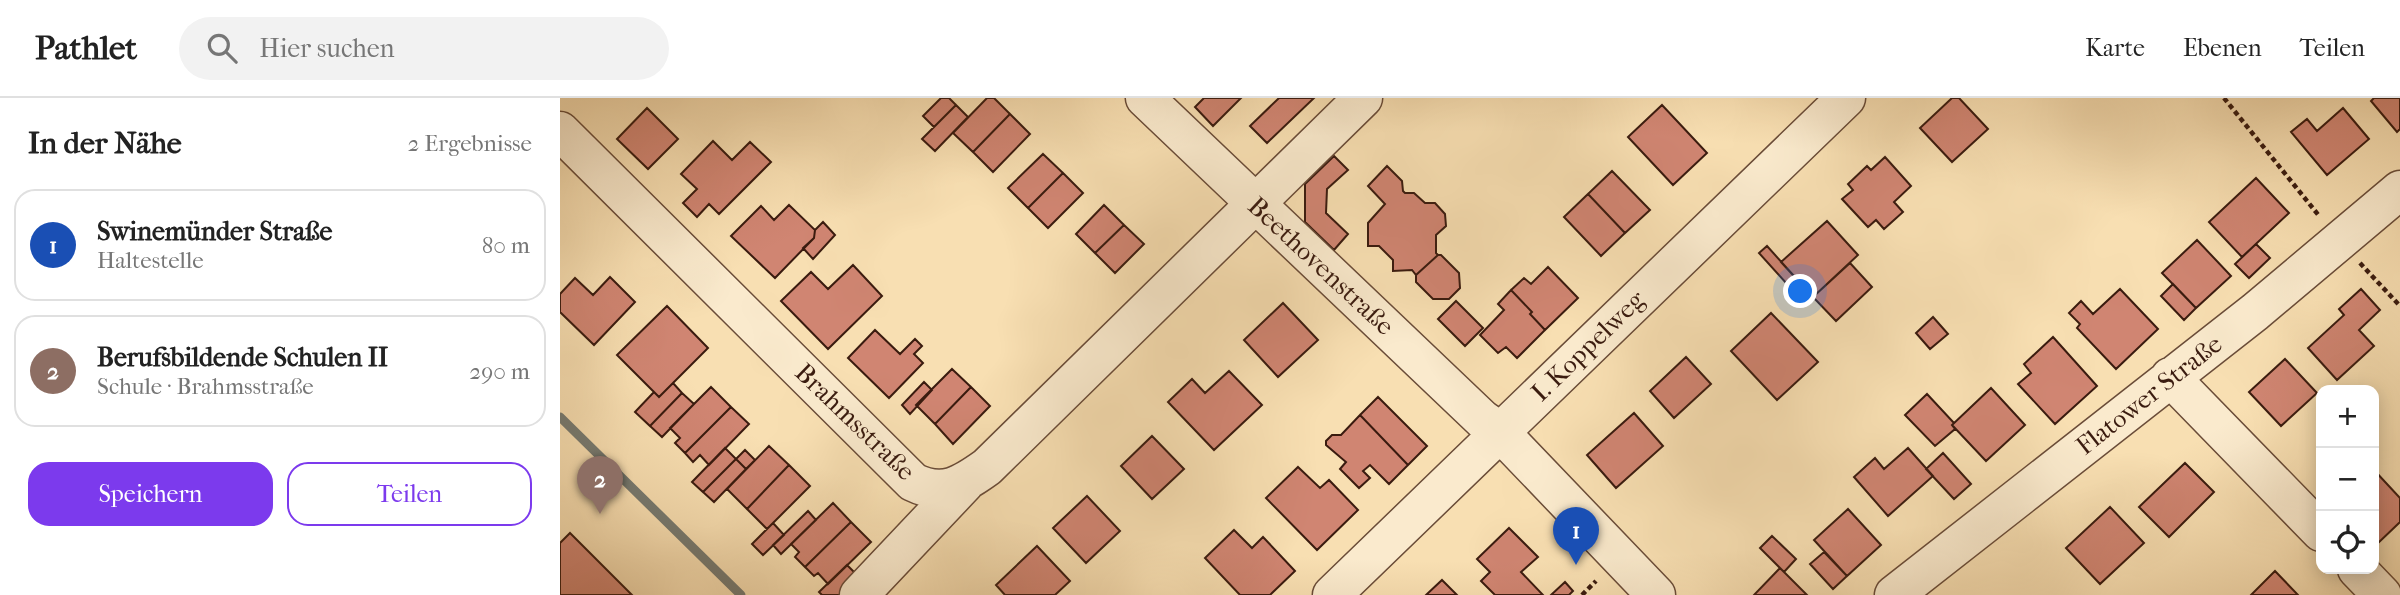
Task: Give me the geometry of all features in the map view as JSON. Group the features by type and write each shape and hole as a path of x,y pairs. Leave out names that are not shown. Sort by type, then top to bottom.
{"street":[{"name":"Beethovenstraße","path":"1145,98 1213,145 1254,203 1482,419 1499,431 1656,595"},
{"name":"Brahmsstraße","path":"560,131 913,482 928,489 949,488 965,483 987,467 1363,98"},
{"name":"I. Koppelweg","path":"1332,595 1846,98"},
{"name":"Flatower Straße","path":"1894,595 2255,312 2400,190"},
{"path":"2170,377 2316,527"},
{"path":"859,595 965,483"}],"path":[{"path":"2224,98 2340,242 2400,306"}],"building":[{"path":"941,98 949,98 956,105 934,127 923,116"},
{"path":"987,98 994,98 1010,114 973,152 953,133"},
{"path":"1204,98 1241,98 1213,126 1195,107"},
{"path":"1279,98 1314,98 1267,143 1250,126"},
{"path":"1952,98 1959,98 1988,129 1952,162 1920,128"},
{"path":"2374,98 2400,98 2400,129 2397,132 2371,101"},
{"path":"956,105 968,117 935,151 922,139"},
{"path":"1662,105 1707,153 1673,185 1628,137"},
{"path":"647,108 678,139 648,169 617,139"},
{"path":"2343,108 2369,139 2327,175 2291,132 2307,119 2317,131"},
{"path":"1010,114 1030,134 993,172 973,152"},
{"path":"713,141 732,160 750,142 771,162 719,214 709,204 697,217 683,203 697,189 681,174"},
{"path":"1043,154 1063,173 1028,208 1008,188"},
{"path":"1334,156 1348,170 1327,189 1326,213 1348,234 1334,250 1305,222 1305,184"},
{"path":"1885,157 1911,186 1894,202 1903,212 1884,229 1876,220 1868,227 1842,199 1853,190 1848,184 1867,166 1871,170"},
{"path":"1387,166 1402,181 1405,193 1414,193 1425,203 1435,203 1445,214 1446,226 1436,235 1438,255 1416,275 1412,270 1393,271 1393,260 1379,246 1368,246 1368,223 1385,204 1368,186"},
{"path":"1612,171 1650,210 1625,233 1588,194"},
{"path":"1063,173 1083,193 1048,228 1028,208"},
{"path":"2256,178 2289,213 2242,257 2209,222"},
{"path":"1588,194 1625,233 1601,256 1564,217"},
{"path":"789,205 815,230 814,238 775,278 731,236 761,206 774,220"},
{"path":"1104,205 1124,225 1095,253 1076,234"},
{"path":"1827,221 1858,255 1813,297 1781,262"},
{"path":"823,222 835,235 813,259 803,248 814,238 815,230"},
{"path":"1124,225 1144,244 1115,273 1095,253"},
{"path":"2197,240 2231,276 2196,308 2162,273"},
{"path":"2256,244 2270,258 2249,278 2235,264"},
{"path":"1767,246 1813,297 1805,304 1759,253"},
{"path":"1438,255 1459,273 1460,288 1449,299 1433,299 1416,282 1416,275"},
{"path":"1850,263 1872,287 1836,321 1813,297"},
{"path":"853,265 882,296 828,349 781,301 811,272 828,289"},
{"path":"1548,267 1578,298 1545,330 1511,290 1524,278 1531,284"},
{"path":"610,277 635,302 594,345 560,312 560,294 575,278 593,295"},
{"path":"2173,284 2196,308 2184,320 2161,296"},
{"path":"2120,289 2158,329 2116,369 2077,328 2080,324 2069,313 2081,301 2093,314"},
{"path":"2361,289 2380,310 2359,330 2374,346 2337,380 2308,348 2344,315 2339,309"},
{"path":"1511,290 1545,330 1517,358 1506,347 1498,353 1480,335 1504,310 1498,304"},
{"path":"1456,301 1483,328 1465,346 1438,319"},
{"path":"1283,303 1318,340 1278,377 1244,340"},
{"path":"667,306 708,348 659,397 617,355"},
{"path":"1771,313 1818,362 1777,400 1731,351"},
{"path":"1933,317 1948,334 1930,349 1916,333"},
{"path":"875,330 900,354 915,339 922,346 914,354 923,363 889,398 848,358"},
{"path":"2053,337 2097,386 2055,424 2018,384 2031,373 2024,364"},
{"path":"1686,357 1711,384 1674,418 1650,391"},
{"path":"2285,359 2316,394 2281,426 2249,392"},
{"path":"952,369 971,387 935,424 916,405"},
{"path":"1229,371 1262,405 1214,450 1168,402 1192,379 1205,393"},
{"path":"924,382 932,390 910,414 902,405"},
{"path":"673,383 682,393 650,426 635,412 654,392 659,397"},
{"path":"711,387 731,407 685,453 675,443 680,438 670,428"},
{"path":"971,387 990,406 953,444 935,424"},
{"path":"1991,388 2025,425 1986,461 1952,425"},
{"path":"682,393 694,404 662,437 650,426"},
{"path":"1927,394 1954,423 1952,425 1955,429 1935,446 1905,415"},
{"path":"1378,397 1427,446 1408,465 1360,415"},
{"path":"731,407 749,424 709,465 700,455 693,462 685,453"},
{"path":"1634,413 1663,446 1616,488 1587,455"},
{"path":"1360,415 1408,465 1389,484 1370,465 1363,471 1370,478 1359,488 1340,469 1346,462 1326,445 1332,435 1341,435"},
{"path":"1152,436 1184,469 1152,499 1121,466"},
{"path":"769,446 789,465 747,509 727,489"},
{"path":"725,448 736,459 703,492 692,482"},
{"path":"1908,448 1933,476 1888,516 1854,477 1875,458 1884,469"},
{"path":"745,450 755,460 746,469 736,459"},
{"path":"1943,453 1971,484 1954,499 1926,469"},
{"path":"736,459 746,469 714,502 703,492"},
{"path":"2185,463 2214,492 2169,537 2139,507"},
{"path":"789,465 810,486 767,529 747,509"},
{"path":"1298,467 1320,488 1329,480 1358,510 1317,550 1266,498"},
{"path":"2379,475 2400,498 2400,522 2379,542"},
{"path":"1087,496 1120,531 1086,563 1053,528"},
{"path":"833,503 851,522 805,567 795,557 799,552 791,544"},
{"path":"2110,507 2144,543 2100,584 2066,548"},
{"path":"1848,509 1881,545 1847,576 1814,540"},
{"path":"808,511 816,520 781,554 773,545"},
{"path":"851,522 871,542 828,584 818,573 814,576 805,567"},
{"path":"773,523 784,535 763,555 752,544"},
{"path":"1509,528 1538,557 1521,572 1543,595 1495,595 1481,581 1490,572 1477,559"},
{"path":"1234,530 1252,548 1263,537 1295,571 1270,595 1240,595 1205,558"},
{"path":"570,533 632,595 560,595 560,543"},
{"path":"1772,536 1796,559 1784,572 1760,548"},
{"path":"1037,546 1070,581 1055,595 1005,595 996,585"},
{"path":"1824,552 1847,576 1833,589 1810,564"},
{"path":"847,565 863,581 849,595 822,595 819,592"},
{"path":"1780,568 1807,595 1754,595"},
{"path":"2275,571 2298,595 2251,595"},
{"path":"1442,580 1457,595 1426,595"},
{"path":"1565,582 1573,591 1569,595 1551,595"}],"waterway":[{"path":"560,417 741,595"}],"place":[{"name":"Berufsbildende Schulen II","path":"600,514"},
{"name":"Swinemünder Straße","path":"1576,565"}]}
